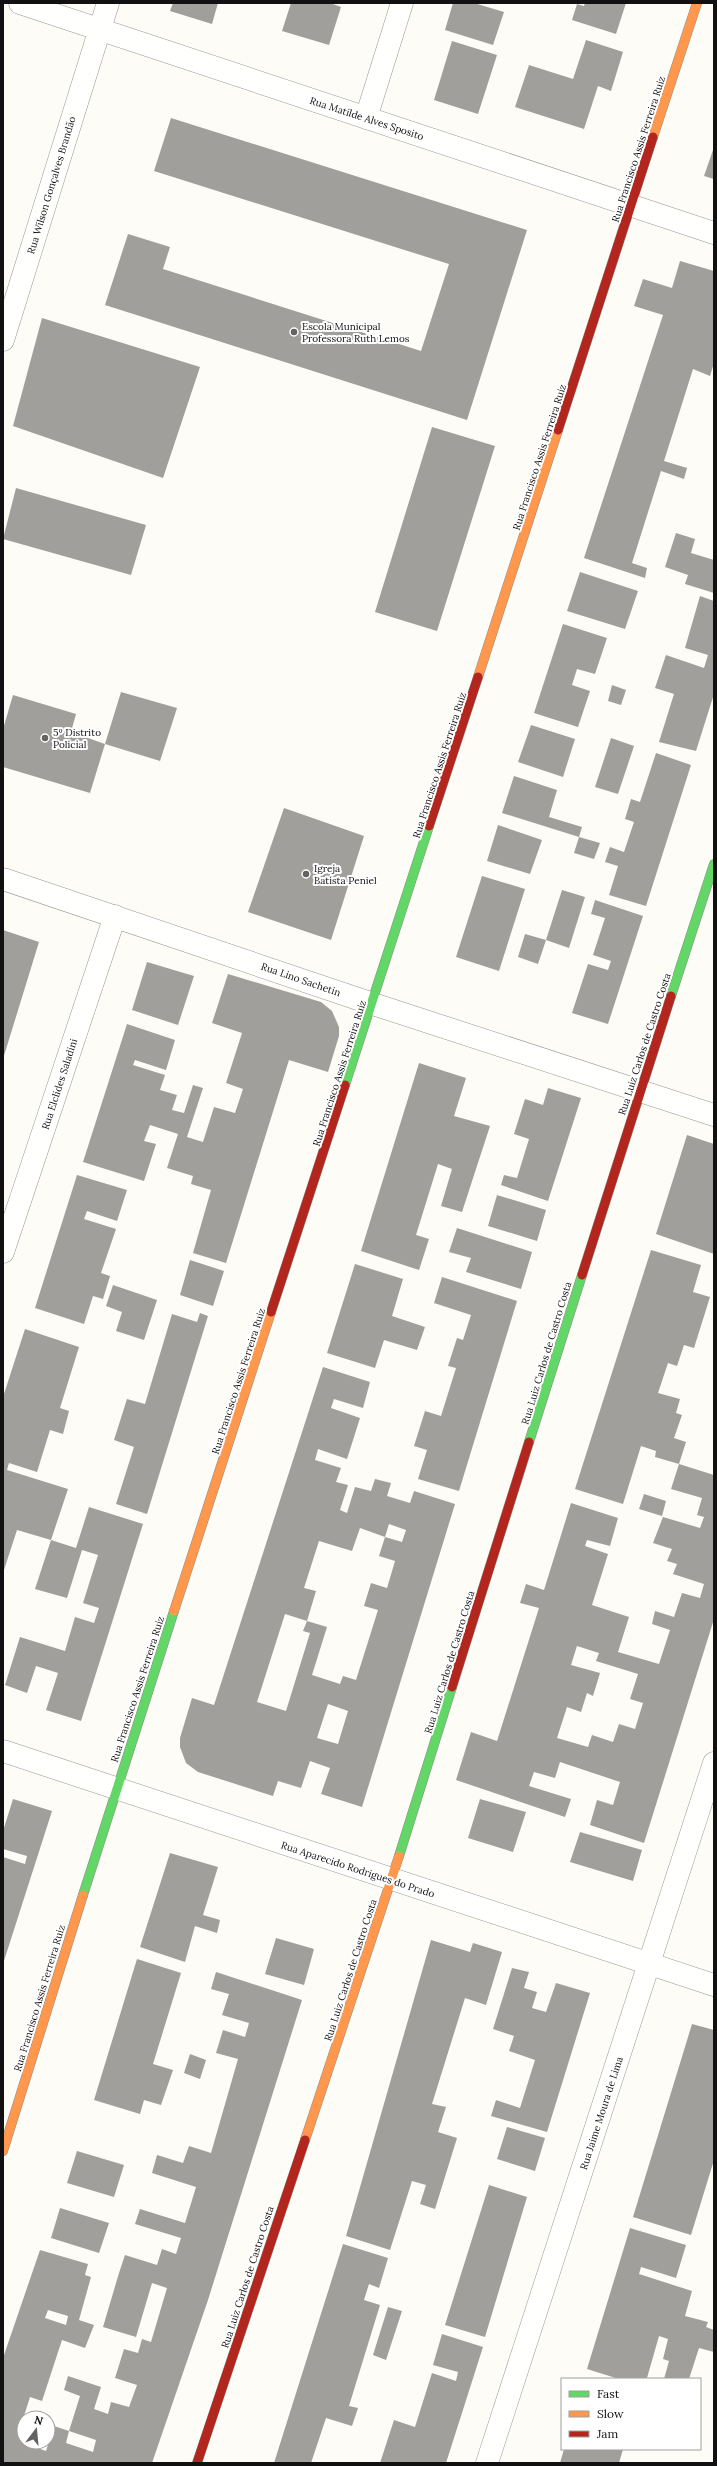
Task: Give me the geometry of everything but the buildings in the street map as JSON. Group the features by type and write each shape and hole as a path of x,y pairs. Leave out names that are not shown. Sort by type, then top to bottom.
{"street":[{"name":"Rua Matilde Alves Sposito","path":"20,3 714,233"},
{"name":"Rua Wilson Gonçalves Brandão","path":"3,340 108,3"},
{"path":"366,118 402,3"},
{"name":"Rua Francisco Assis Ferreira Ruiz","path":"3,2151 116,1789 373,1004 696,3"},
{"name":"Rua Luiz Carlos de Castro Costa","path":"197,2463 391,1880 640,1091 714,864"},
{"name":"Rua Lino Sachetin","path":"3,879 373,1004 714,1115"},
{"name":"Rua Elclides Saladini","path":"3,1252 115,916"},
{"name":"Rua Aparecido Rodrigues do Prado","path":"3,1751 391,1880 714,1984"},
{"name":"Rua Jaime Moura de Lima","path":"487,2463 714,1763"}],"traffic: fast":[{"path":"345,1085 429,826"},
{"path":"671,996 714,864"},
{"path":"529,1442 582,1275"},
{"path":"83,1895 174,1611"},
{"path":"399,1856 452,1687"}],"traffic: slow":[{"path":"653,137 697,3"},
{"path":"478,677 558,430"},
{"path":"174,1611 271,1312"},
{"path":"305,2140 399,1856"},
{"path":"3,2151 83,1895"}],"traffic: jam":[{"path":"558,430 653,137"},
{"path":"429,826 478,677"},
{"path":"582,1275 671,996"},
{"path":"271,1312 345,1085"},
{"path":"452,1687 529,1442"},
{"path":"197,2463 305,2140"}],"place":[{"name":"Escola Municipal Professora Ruth Lemos","path":"294,332"},
{"name":"5º Distrito Policial","path":"45,738"},
{"name":"Igreja Batista Peniel","path":"306,874"}]}
